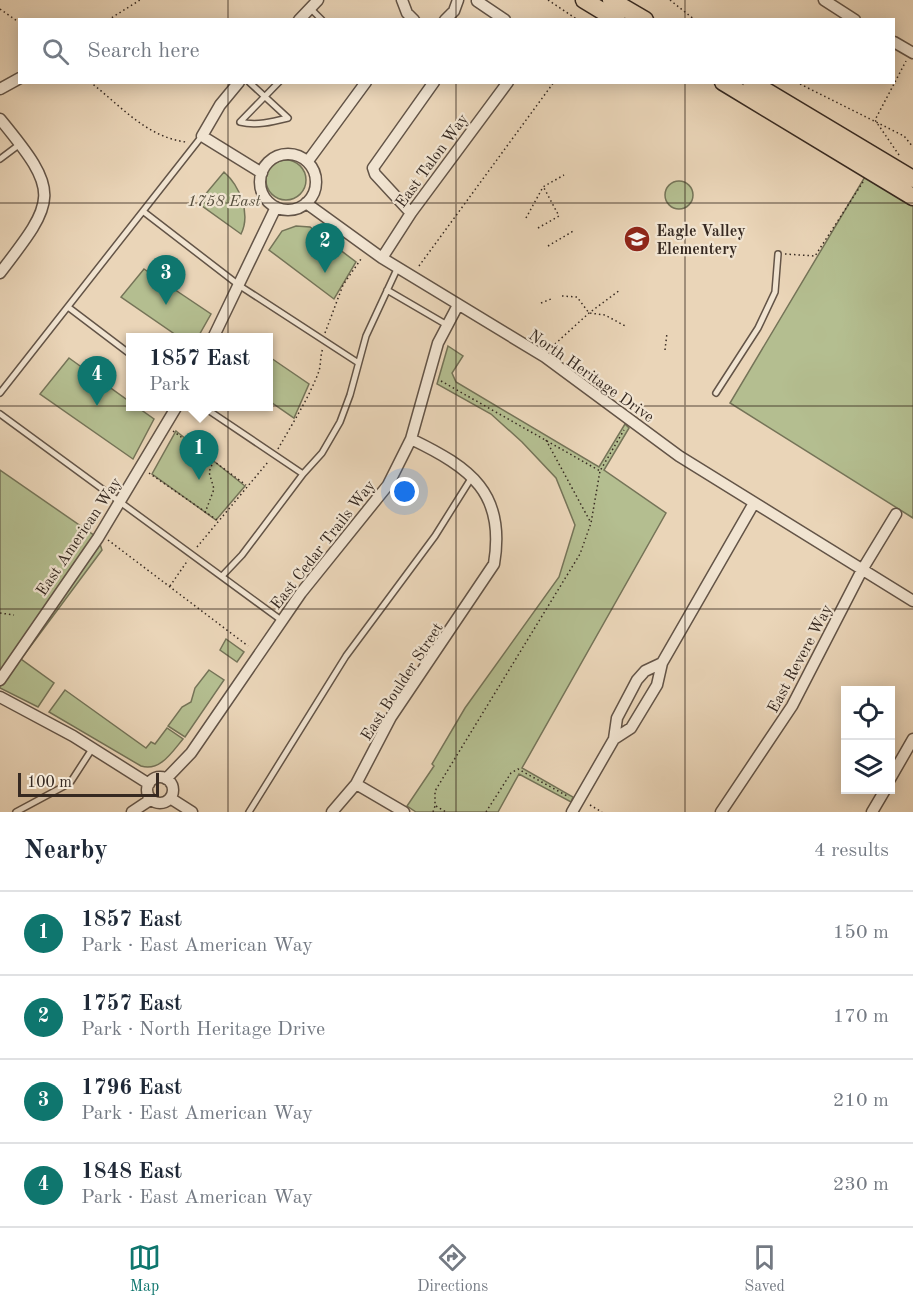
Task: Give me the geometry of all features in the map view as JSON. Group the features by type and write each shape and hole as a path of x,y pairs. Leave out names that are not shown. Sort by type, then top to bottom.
{"main road":[{"path":"584,0 614,18"},
{"path":"611,0 642,18"},
{"path":"726,84 913,197"},
{"path":"754,84 913,179"}],"street":[{"path":"402,0 407,13 413,18"},
{"path":"447,18 454,11 458,0"},
{"path":"824,0 852,18"},
{"path":"840,11 847,0"},
{"path":"477,1 499,18"},
{"path":"301,18 314,4"},
{"path":"895,43 912,52"},
{"path":"0,89 18,79"},
{"path":"237,84 220,105 202,136 262,173"},
{"path":"308,161 365,84"},
{"path":"411,213 375,174 375,162 433,84"},
{"name":"East Talon Way","path":"382,258 411,213 507,84"},
{"path":"0,119 29,154 40,174 44,199 41,218 0,273"},
{"path":"284,154 300,156 308,161 316,175 316,187 306,203 291,209 276,207 262,191 262,173 269,162 284,154"},
{"name":"North Heritage Drive","path":"306,203 382,258 544,357 679,456 913,601"},
{"path":"216,333 276,207"},
{"name":"East Cedar Trails Way","path":"166,779 191,753 281,620 388,485 411,439 427,376 447,325 458,305"},
{"name":"East American Way","path":"0,680 122,501 174,411"},
{"path":"411,439 443,455 472,477"},
{"name":"East Boulder Street","path":"332,812 356,784 391,717 494,564 498,540 496,515 486,494 472,477"},
{"path":"614,739 631,728 657,685 662,663 754,503"},
{"name":"East Revere Way","path":"721,812 792,706 862,570 896,514"},
{"path":"573,812 614,739 617,718 637,680 645,671 662,663"},
{"path":"0,697 92,748 149,783"},
{"path":"895,772 913,739"},
{"path":"132,812 150,800 163,803 170,798 172,786 166,779 159,777 149,783 147,792 150,800"},
{"path":"356,784 404,812"},
{"path":"872,812 882,794"},
{"path":"170,798 192,812"}],"lane":[{"path":"314,4 321,18"},
{"path":"251,84 265,97 288,118 268,123 240,122 265,97 277,84"},
{"path":"0,393 202,136"},
{"path":"0,159 21,144"},
{"path":"144,212 240,286 357,362"},
{"path":"716,393 758,328 775,292 778,254"},
{"path":"222,575 264,528 303,474 322,453 340,422 350,394 357,362 398,267"},
{"path":"387,290 447,325"},
{"path":"68,307 126,351"},
{"path":"209,411 303,474"},
{"path":"0,414 122,501 281,620"},
{"path":"249,812 346,656 435,536 472,477"},
{"path":"16,812 70,783 92,748"}],"path":[{"path":"111,18 140,0"},
{"path":"548,0 575,18"},
{"path":"670,0 692,18"},
{"path":"0,9 18,22"},
{"path":"895,83 912,52"},
{"path":"92,84 144,126 162,137 186,142"},
{"path":"419,266 553,84"},
{"path":"800,84 904,136 913,147"},
{"path":"875,120 895,84"},
{"path":"875,120 903,160"},
{"path":"526,218 543,187 564,175"},
{"path":"778,254 815,255 864,179"},
{"path":"538,228 559,216 543,187"},
{"path":"548,246 575,230"},
{"path":"324,335 343,285 361,259"},
{"path":"555,344 588,313 620,290"},
{"path":"562,296 576,297 588,313 605,315 627,327"},
{"path":"541,303 551,299"},
{"path":"665,350 667,333"},
{"path":"278,451 320,369 319,358 323,347"},
{"path":"441,381 600,471"},
{"path":"433,812 435,791 580,554 591,523 600,471 625,429"},
{"path":"172,430 246,486"},
{"path":"546,440 591,523"},
{"path":"205,513 214,489 209,472 214,461"},
{"path":"197,547 268,462"},
{"path":"147,472 217,521"},
{"path":"107,539 248,646"},
{"path":"170,587 190,557"},
{"path":"0,613 14,615"},
{"path":"486,812 511,773 519,769 570,798"},
{"path":"590,805 602,812"},
{"path":"435,806 446,812"}],"green space":[{"path":"286,160 294,161 300,166 305,172 305,188 300,194 294,199 286,200 278,199 272,194 267,188 266,180 267,172 272,166 278,161"},
{"name":"1758 East","path":"224,172 235,185 242,201 245,218 241,234 198,203"},
{"path":"866,175 913,203 913,518 730,403"},
{"path":"679,181 689,185 693,195 689,205 679,209 669,205 665,195 669,185"},
{"path":"296,226 310,227 356,262 334,299 269,250 282,231"},
{"path":"144,269 211,314 200,333 173,333 121,297"},
{"path":"448,346 463,356 452,373 456,382 599,467 625,424 629,428 604,470 666,513 522,768 573,797 571,802 519,774 498,812 416,812 407,806 434,766 432,764 465,708 559,577 575,525 556,478 522,442 491,414 437,384"},
{"path":"69,358 126,399 126,411 143,411 154,419 133,459 40,394"},
{"path":"273,359 309,384 294,418 273,403"},
{"path":"176,431 245,486 216,520 152,474"},
{"path":"0,470 98,538 102,550 21,659 54,683 38,707 0,688"},
{"path":"226,639 244,652 237,662 220,650"},
{"path":"209,670 224,680 185,737 168,726 182,707 191,702 195,688"},
{"path":"65,690 146,748 151,742 155,744 167,728 183,739 160,764 141,766 49,712"}],"place":[{"name":"Eagle Valley Elementery","path":"637,239"},
{"name":"1757 East","path":"325,273"},
{"name":"1796 East","path":"166,305"},
{"name":"1848 East","path":"97,406"},
{"name":"1857 East","path":"199,480"}]}
